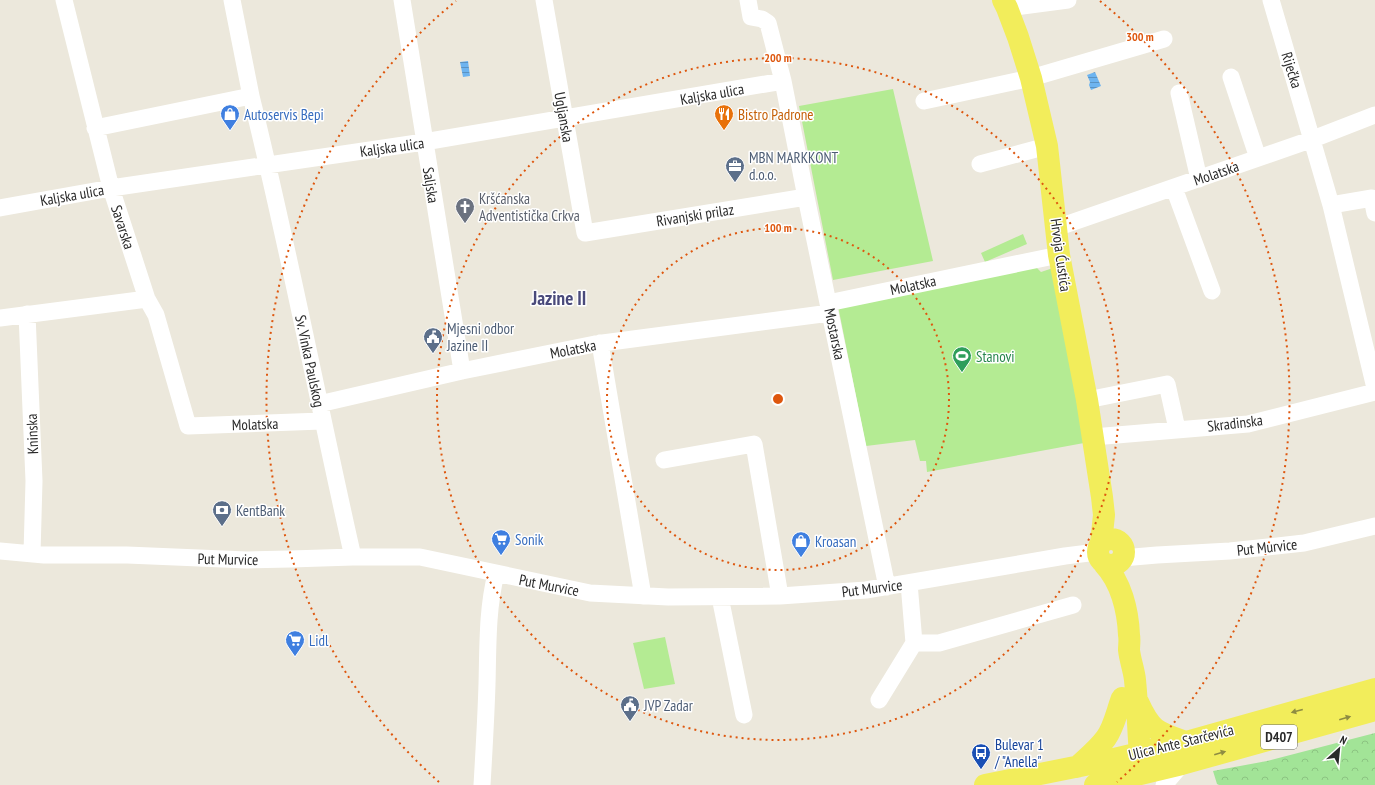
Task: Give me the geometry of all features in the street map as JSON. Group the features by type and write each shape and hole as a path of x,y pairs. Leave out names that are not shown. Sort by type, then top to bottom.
{"main road":[{"name":"Hrvoja Ćustića","path":"1005,4 1031,78 1047,146 1056,228 1051,256 1087,400 1104,515 1129,634 1129,650 1135,678 1129,698 1134,781"},
{"name":"Ulica Ante Starčevića","path":"985,785 1077,767 1186,742 1375,689"},
{"path":"1077,767 1091,755 1106,738 1129,698 1155,730 1162,734 1186,742"},
{"name":"Ulica Ante Starčevića","path":"1095,785 1134,781 1182,764 1375,710"}],"street":[{"name":"Savarska","path":"64,0 111,188 147,299 156,315 188,426"},
{"name":"Sv. Vinka Paulskog","path":"232,0 322,421 353,557"},
{"name":"Saljska","path":"402,0 462,371"},
{"name":"Ugljanska","path":"544,0 585,233"},
{"name":"Mostarska","path":"748,0 751,17 762,19 768,23 784,81 806,198 887,587"},
{"path":"1005,4 1068,0"},
{"name":"Riječka","path":"1271,0 1331,205 1375,388"},
{"path":"924,101 1031,78 1164,39"},
{"path":"1230,77 1258,158"},
{"name":"Kaljska ulica","path":"0,208 111,188 424,142 784,81"},
{"path":"1179,93 1199,179"},
{"path":"95,128 252,96"},
{"name":"Molatska","path":"1056,228 1312,140 1375,116"},
{"path":"980,164 1047,146"},
{"path":"1174,188 1212,291"},
{"name":"Rivanjski prilaz","path":"585,233 806,198"},
{"path":"1331,205 1372,198 1375,213"},
{"name":"Molatska","path":"319,404 462,371 600,343 829,308 1051,256"},
{"path":"0,318 147,299"},
{"name":"Kninska","path":"27,314 34,481 32,554"},
{"path":"600,343 643,596"},
{"path":"1087,400 1168,384 1177,429"},
{"name":"Skradinska","path":"1093,437 1248,424 1375,392"},
{"name":"Molatska","path":"188,426 322,421"},
{"path":"664,460 754,444 780,596"},
{"name":"Put Murvice","path":"0,551 32,554 247,560 420,557 590,593 643,596 780,596 866,590 1065,556 1111,551 1157,555 1304,543 1375,526"},
{"path":"482,785 492,592 496,574"},
{"path":"879,700 914,643 909,583"},
{"path":"720,597 744,715"},
{"path":"914,643 940,643 1073,605"},
{"path":"1164,785 1182,764"}],"green space":[{"path":"893,89 933,261 833,280 799,106"},
{"path":"1023,234 1027,244 985,262 981,253"},
{"name":"Stanovi","path":"1036,267 1041,272 1053,268 1084,443 927,472 926,461 920,461 915,440 866,446 838,306"},
{"path":"665,637 675,684 644,689 633,643"},
{"path":"1375,733 1375,785 1219,785 1217,784 1213,771 1267,761"}],"water":[{"path":"468,61 470,76 463,77 460,62"},
{"path":"1095,72 1101,86 1091,90 1087,75"}],"place":[{"name":"Autoservis Bepi","path":"230,131"},
{"name":"Bistro Padrone","path":"724,131"},
{"name":"MBN MARKKONT d.o.o.","path":"735,183"},
{"name":"Kršćanska Adventistička Crkva","path":"465,224"},
{"name":"Mjesni odbor Jazine II","path":"433,354"},
{"name":"Stanovi","path":"962,373"},
{"name":"KentBank","path":"222,527"},
{"name":"Sonik","path":"501,556"},
{"name":"Kroasan","path":"801,558"},
{"name":"Lidl","path":"295,657"},
{"name":"JVP Zadar","path":"630,722"},
{"name":"Bulevar 1 / \"Anella\"","path":"981,770"}],"district":[{"name":"Jazine II","path":"559,298"}]}
